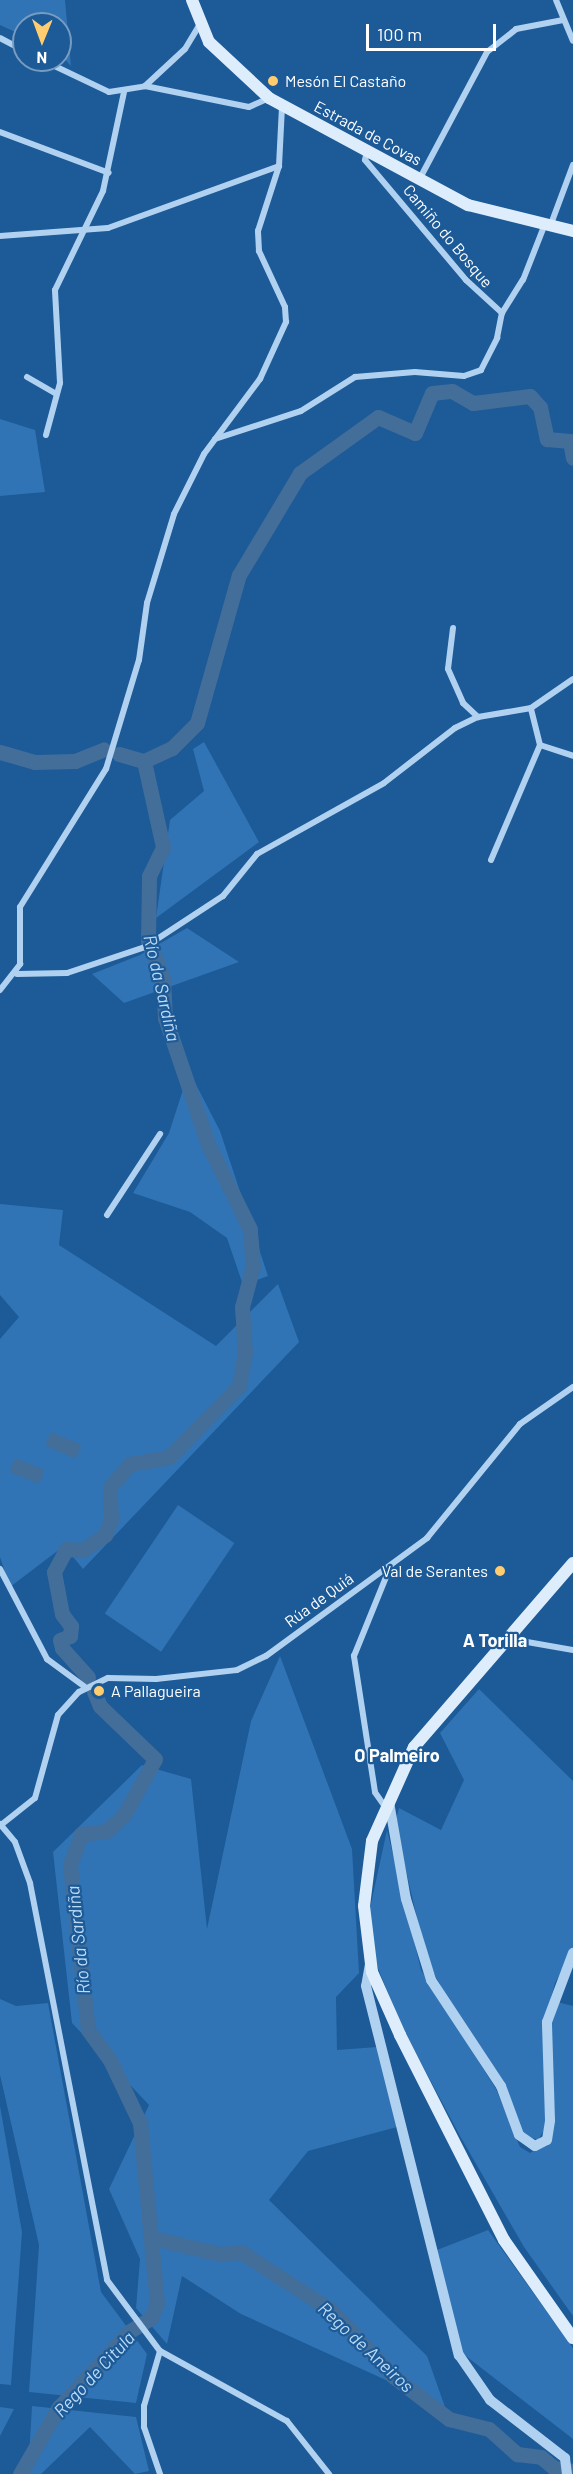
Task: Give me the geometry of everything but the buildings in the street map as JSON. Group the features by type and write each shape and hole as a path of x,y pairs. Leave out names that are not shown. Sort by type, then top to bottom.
{"main road":[{"name":"Estrada de Covas","path":"192,0 199,26 228,63 269,98 282,106 419,180 489,213 573,231"},
{"path":"573,1563 510,1639 420,1738 387,1804 368,1863 364,1906 370,1964 397,2029 504,2240 573,2338"}],"street":[{"path":"556,0 573,41"},
{"path":"419,180 487,52 516,29 563,20"},
{"path":"146,86 185,50 199,26"},
{"path":"66,72 98,88 124,92 146,86 249,107 269,98"},
{"path":"46,435 57,394 55,290 109,173 124,92"},
{"path":"17,974 20,908 106,769 139,660 158,560 174,513 215,439 261,379 286,322 285,307 259,251 258,231 279,166 282,106"},
{"path":"0,132 109,173"},
{"name":"Camiño do Bosque","path":"367,150 365,160 466,280 502,313 523,280 573,165"},
{"path":"0,236 84,230 151,215 279,166"},
{"path":"215,439 301,411 355,377 416,372 465,376 481,370 497,338 502,313"},
{"path":"27,377 57,394"},
{"path":"453,628 448,669 464,703 478,717"},
{"path":"0,990 17,974 67,973 145,947 223,896 257,854 344,807 478,717 531,708 573,679"},
{"path":"491,860 540,745 531,708"},
{"path":"540,745 573,756"},
{"path":"107,1215 160,1134"},
{"name":"Rúa de Quiá","path":"85,1687 108,1678 156,1679 251,1665 427,1538 520,1424 573,1387"},
{"path":"392,1564 354,1656 375,1792 387,1804 406,1899 431,1980 501,2086 519,2135 535,2146 547,2140 550,2120 547,2022 573,1953"},
{"path":"0,1569 48,1659 85,1687 58,1715 35,1798 0,1825 15,1842 30,1883 107,2280 138,2326 160,2351 287,2421 329,2474"},
{"path":"510,1639 573,1650"},
{"path":"370,1964 366,1986 459,2355 490,2400 565,2458 567,2472"},
{"path":"160,2351 144,2409 160,2474"}],"shaded area":[{"path":"0,0 65,0 66,12 12,12 12,30 0,25"},
{"path":"0,419 35,430 45,492 0,496"},
{"path":"204,742 259,842 156,918 170,820 204,791 193,749"},
{"path":"187,928 239,962 124,1003 92,974 140,955"},
{"path":"189,1071 220,1131 268,1276 243,1285 227,1238 190,1212 133,1193 169,1133"},
{"path":"0,1204 63,1210 59,1245 216,1346 278,1284 299,1342 83,1569 64,1546 10,1587 0,1557 0,1339 19,1317 0,1295"},
{"path":"51,1432 81,1445 76,1459 45,1446"},
{"path":"15,1458 45,1470 39,1484 9,1472"},
{"path":"178,1505 234,1543 161,1652 105,1614"},
{"path":"280,1656 352,1849 359,1973 336,1997 337,2050 377,2047 397,2127 308,2151 269,2200 427,2356 445,2407 241,2314 182,2276 167,2344 136,2308 140,2259 109,2189 149,2105 72,2023 53,1852 142,1765 191,1779 207,1929 251,1721"},
{"path":"479,1689 573,1781 573,1950 555,1983 543,2026 548,2124 538,2140 523,2134 427,1961 395,1823 399,1808 441,1830 464,1780 440,1733"},
{"path":"387,1830 421,1970 496,2089 520,2147 530,2153 550,2142 549,2027 557,2002 573,2006 573,2316 524,2247 460,2136 402,2027 375,1961 369,1913"},
{"path":"0,1999 16,2006 48,2003 101,2292 147,2354 136,2403 29,2392 39,2245 0,2075"},
{"path":"0,2106 22,2232 11,2385 0,2384"},
{"path":"488,2230 573,2348 573,2439 462,2353 437,2250"},
{"path":"32,2406 136,2417 149,2471 135,2474 90,2427 41,2474 28,2474"},
{"path":"0,2407 14,2409 0,2436"}],"waterway":[{"name":"Río da Sardiña","path":"88,1677 62,1648 60,1640 70,1636 71,1626 62,1614 54,1572 66,1549 83,1550 105,1535 111,1519 110,1487 130,1464 169,1457 239,1386 245,1353 242,1307 253,1266 250,1229 208,1144 165,1018 163,978 148,941 149,876 163,847 144,761 172,748 197,723 239,575 300,473 378,417 415,433 432,393 452,391 473,403 530,396 540,407 547,439 570,441 573,458"},
{"path":"0,752 35,762 75,761 104,749"},
{"path":"119,754 144,761"},
{"name":"Río da Sardiña","path":"20,2474 59,2407 130,2331 151,2318 157,2303 140,2123 110,2060 88,2030 70,1865 81,1834 107,1831 124,1815 155,1759 100,1706 94,1692"},
{"name":"Rego de Aneiros","path":"152,2238 221,2254 241,2252 331,2310 393,2376 449,2419 489,2429 517,2454 541,2457 554,2468 573,2471"}],"place":[{"name":"Mesón El Castaño","path":"273,81"},
{"name":"Val de Serantes","path":"500,1571"},
{"name":"A Pallagueira","path":"99,1691"}],"district":[{"name":"A Torilla","path":"495,1640"},
{"name":"O Palmeiro","path":"397,1755"}],"water label":[{"name":"Rego de Citula","path":"94,2374"}]}
